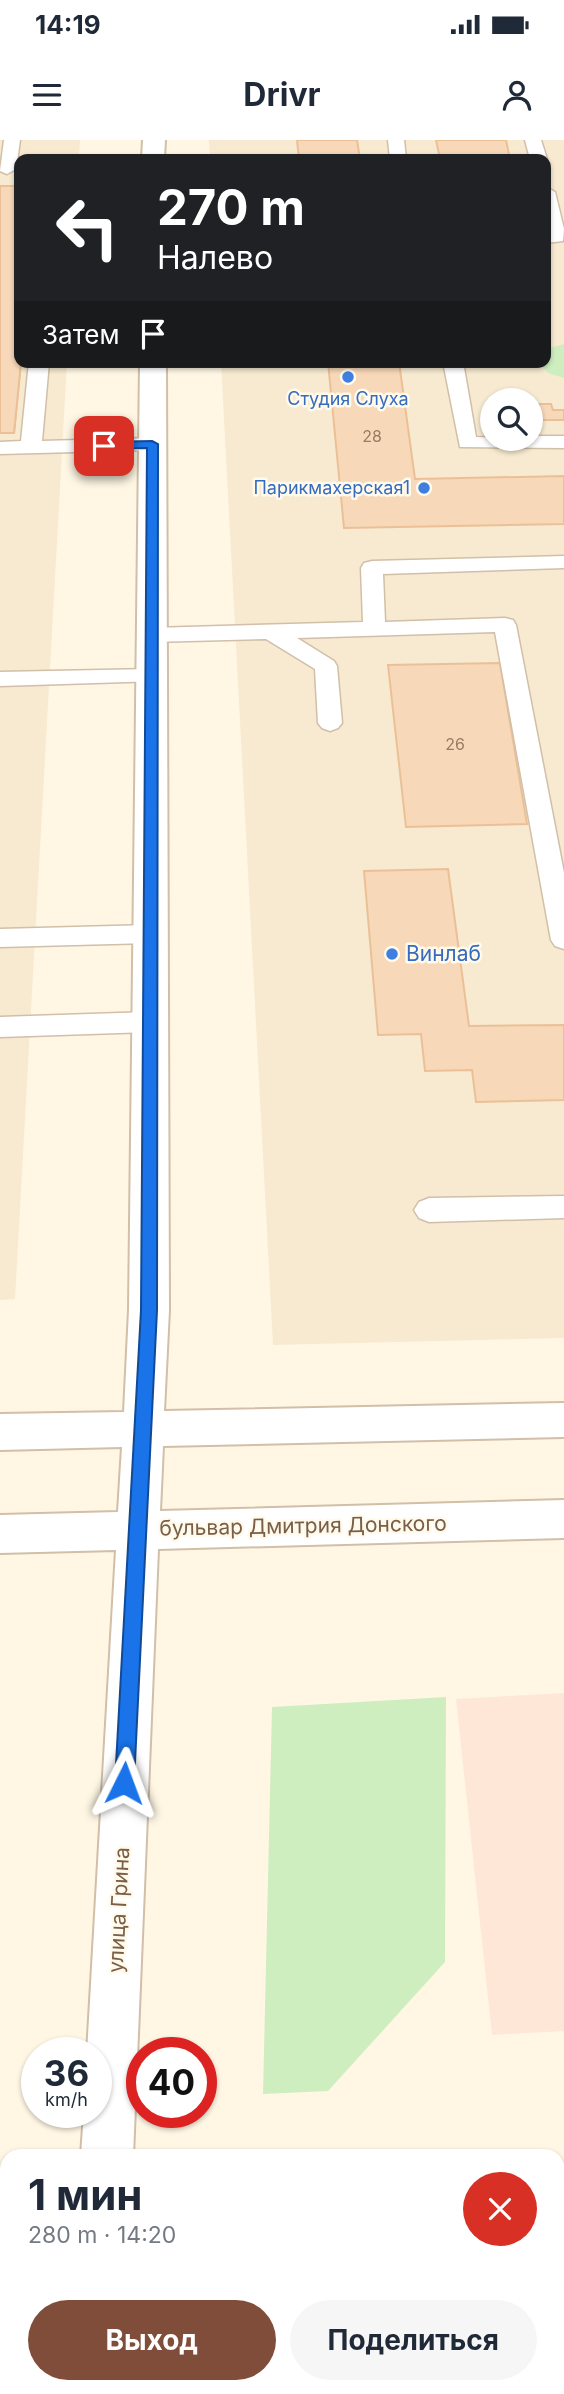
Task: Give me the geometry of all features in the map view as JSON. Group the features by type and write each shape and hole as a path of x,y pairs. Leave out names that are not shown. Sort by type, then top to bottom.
{"street":[{"name":"улица Грина","path":"107,2149 149,1310 153,368"},
{"path":"0,1432 564,1420"},
{"name":"бульвар Дмитрия Донского","path":"0,1534 564,1519"}],"lane":[{"path":"9,169 12,140"},
{"path":"551,212 557,237 551,237"},
{"path":"31,448 38,368"},
{"path":"454,368 467,443 564,442"},
{"path":"0,448 152,444"},
{"path":"374,629 372,568 564,562"},
{"path":"151,635 505,625 564,940"},
{"path":"270,631 326,666 330,723"},
{"path":"0,678 151,676"},
{"path":"0,939 150,934"},
{"path":"0,1027 149,1022"},
{"path":"429,1210 564,1207"}],"shaded area":[{"path":"0,140 80,140 79,154 14,154 14,368 67,368 15,1299 0,1300"},
{"path":"209,140 564,140 564,1338 273,1345 221,368 551,368 551,154 210,154"},
{"path":"564,1693 564,2031 492,2035 456,1699"}],"green space":[{"path":"564,344 564,378 548,373 544,368 551,368 551,348"},
{"path":"446,1697 445,1962 328,2091 263,2094 272,1707"}],"building":[{"path":"297,140 357,140 359,154 298,154"},
{"path":"436,140 506,140 509,154 439,154"},
{"path":"0,186 14,186 14,368 20,368 14,433 0,433"},
{"path":"0,186 14,186 14,368 20,368 14,433 0,433"},
{"path":"329,368 400,368 415,479 564,476 564,524 344,528"},
{"path":"543,404 551,404 553,410 564,410 564,420 543,420"},
{"path":"500,663 527,824 406,827 388,665"},
{"path":"448,869 469,1026 564,1025 564,1100 476,1102 472,1070 425,1071 421,1034 378,1035 364,871"}],"place":[{"name":"Студия Слуха","path":"348,377"},
{"name":"Парикмахерская1","path":"424,488"},
{"name":"Винлаб","path":"392,954"}],"route":[{"path":"104,446 152,444 149,1310 124,1783"}]}
